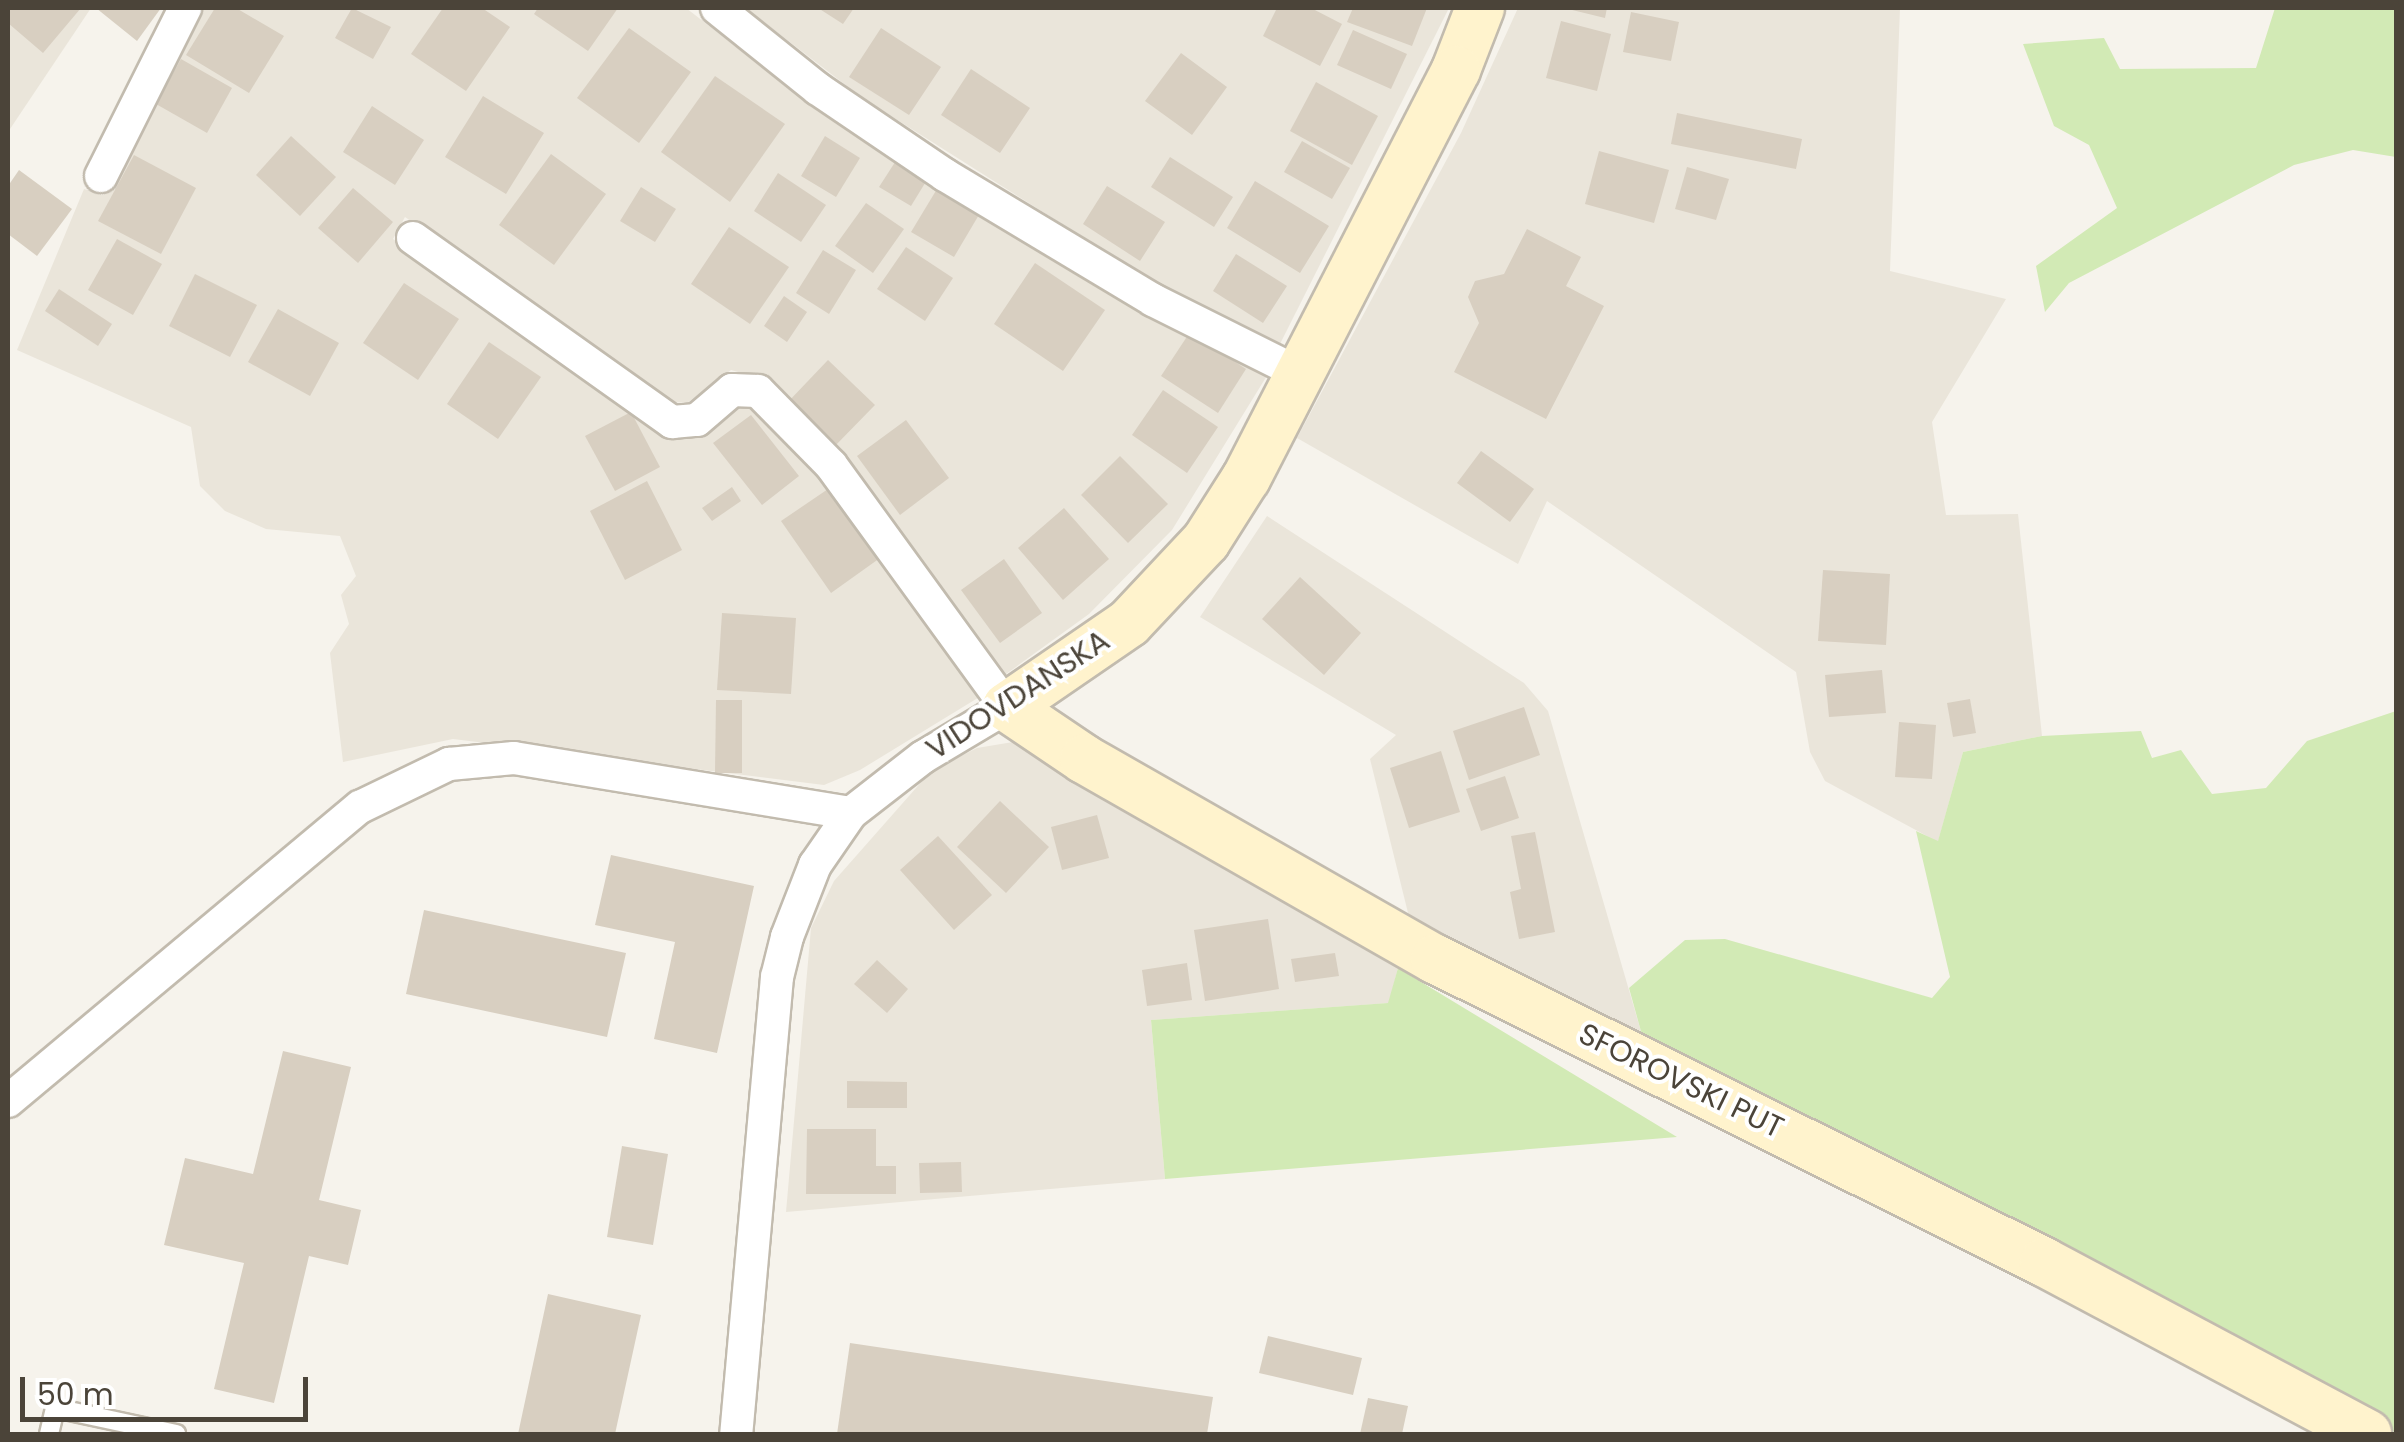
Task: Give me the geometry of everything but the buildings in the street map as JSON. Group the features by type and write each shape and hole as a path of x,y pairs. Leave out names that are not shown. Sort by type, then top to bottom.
{"street":[{"path":"101,176 185,8"},
{"path":"718,8 818,89 946,174 1153,300 1299,374"},
{"name":"VIDOVDANSKA","path":"736,1434 777,977 814,866 852,813 923,756 1006,707 1164,591 1226,510 1456,70 1480,8"},
{"path":"414,238 672,422 697,420 732,390 758,392 831,465 1006,707"},
{"name":"SFOROVSKI PUT","path":"1006,707 1084,760 1435,959 2044,1262 2366,1434"},
{"path":"8,1100 360,806 449,764 514,758 852,813"}],"lane":[{"path":"49,1434 55,1408 176,1434"}],"shaded area":[{"path":"8,8 91,8 8,132"},
{"path":"198,8 686,8 793,91 1079,275 1268,374 1172,530 1089,614 1002,677 760,378 731,370 687,403 674,402 405,217 393,239 663,434 745,397 813,464 981,696 860,770 824,785 453,739 343,762 330,653 349,624 341,595 356,576 340,536 266,529 225,511 200,486 191,427 17,350 84,189 103,195"},
{"path":"746,8 1449,8 1279,346 1146,277 861,97"},
{"path":"1518,8 1900,8 1890,271 2006,299 1932,422 1946,515 2018,514 2042,736 1963,752 1938,842 1825,781 1810,752 1796,672 1547,501 1518,564 1297,438 1461,133"},
{"path":"1267,516 1524,683 1548,711 1642,1035 1410,921 1370,759 1396,735 1200,617"},
{"path":"1013,742 1047,755 1398,968 1389,1003 1151,1020 1165,1179 786,1212 811,928 834,881 931,771 977,748"}],"green space":[{"path":"2275,8 2396,8 2396,157 2353,150 2294,165 2069,283 2045,312 2036,266 2117,208 2089,145 2054,126 2023,44 2104,38 2120,69 2256,68"},
{"path":"2396,711 2396,1433 1642,1035 1629,988 1685,940 1725,939 1932,998 1950,977 1916,831 1938,841 1963,752 2042,736 2141,731 2152,758 2181,750 2212,794 2266,788 2307,741"},
{"path":"1398,968 1677,1137 1165,1179 1151,1020 1388,1003"}]}
